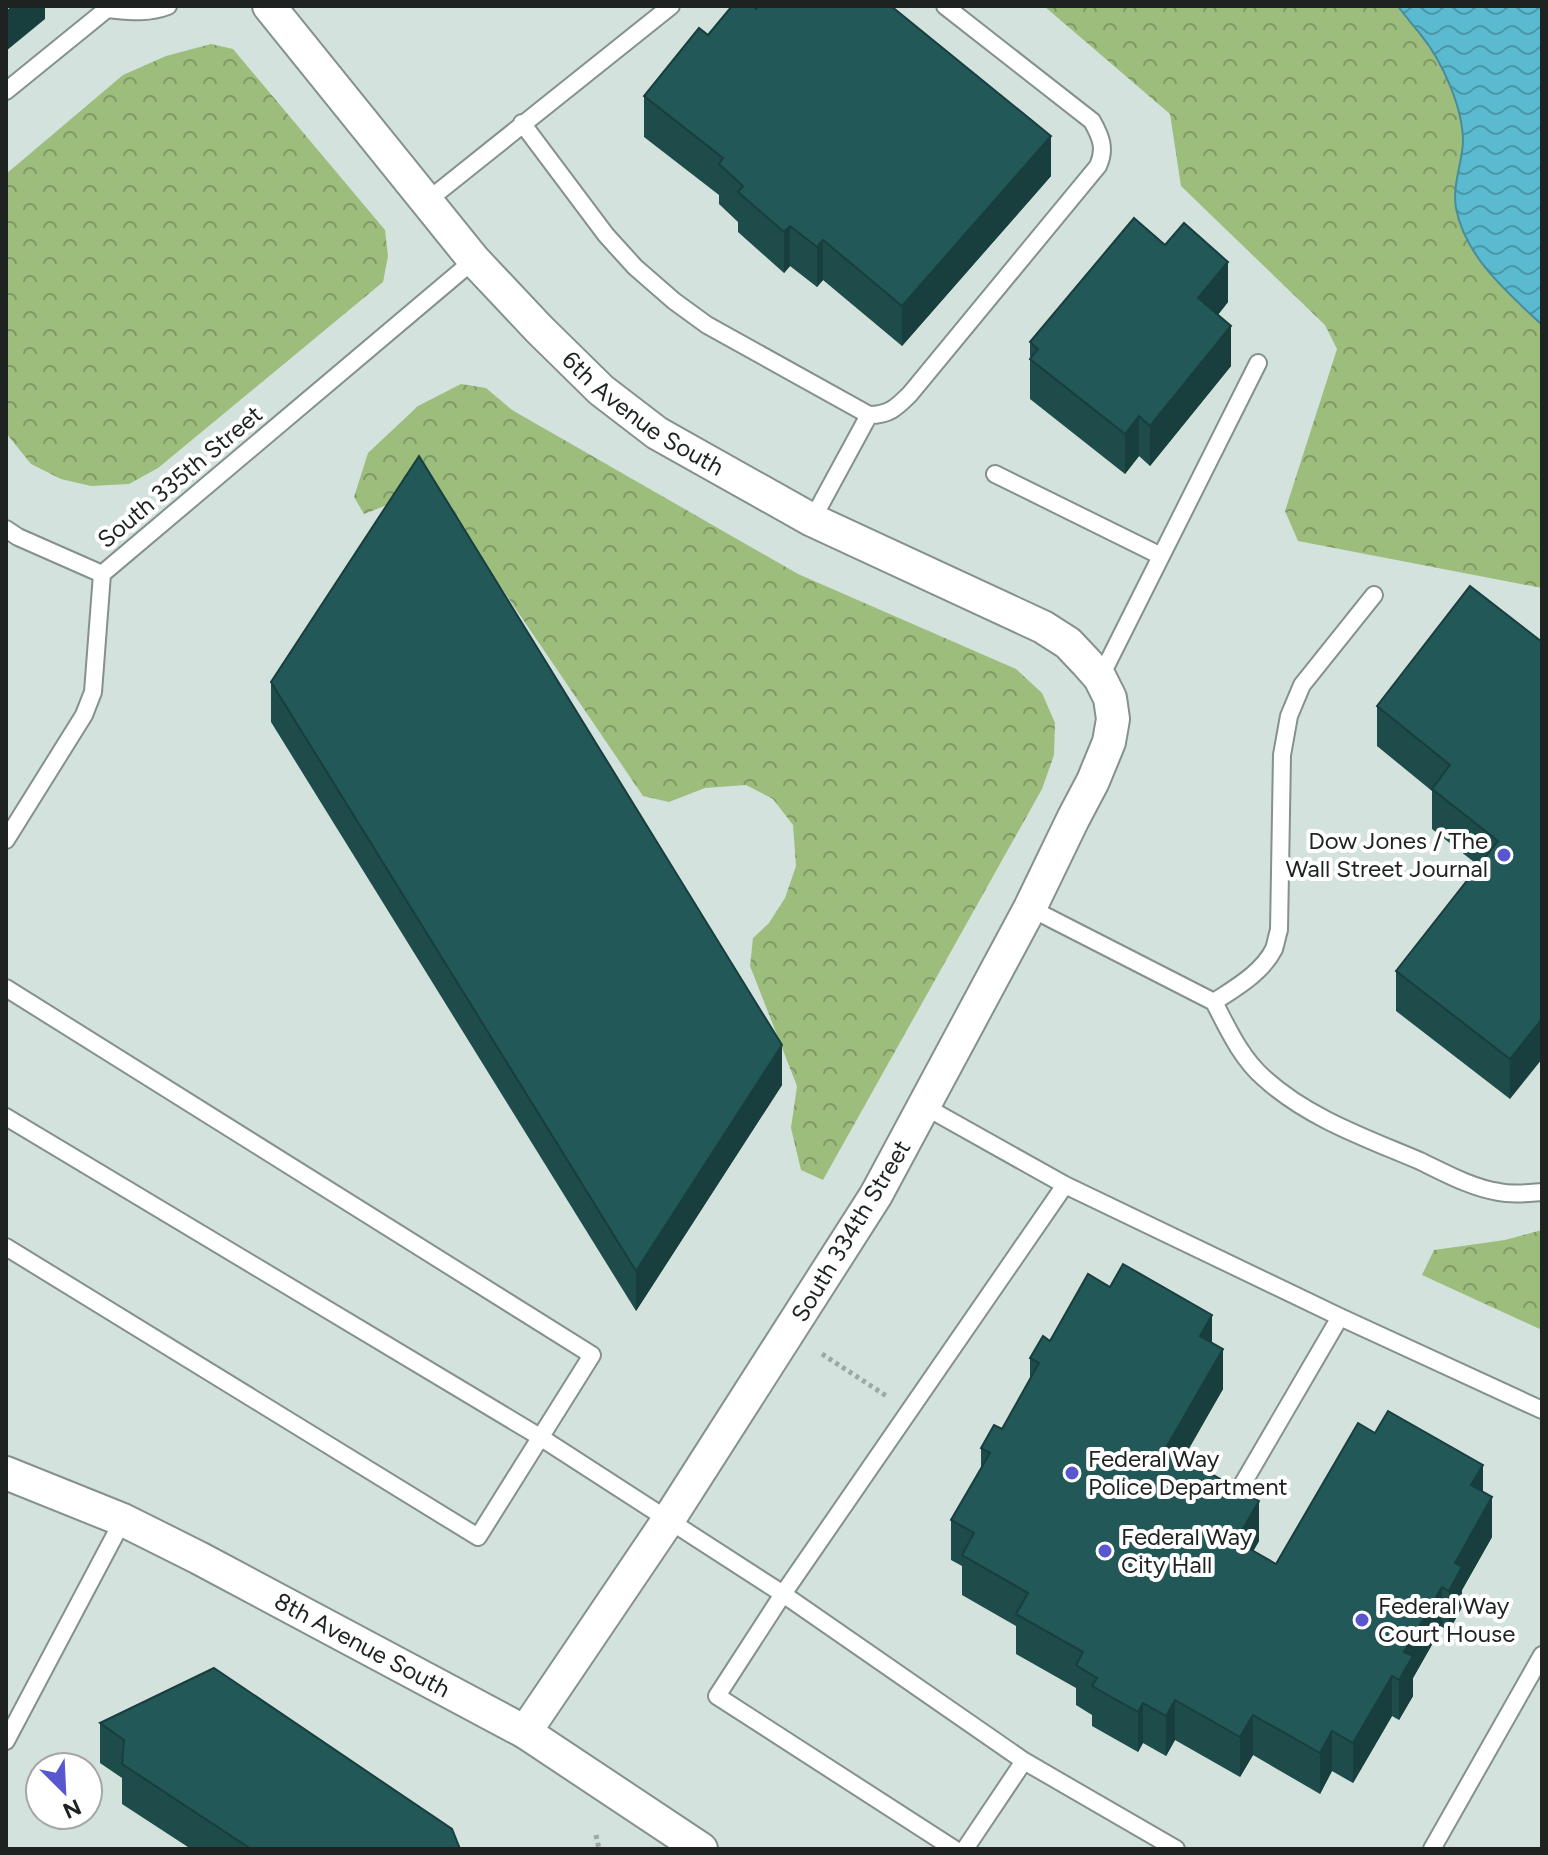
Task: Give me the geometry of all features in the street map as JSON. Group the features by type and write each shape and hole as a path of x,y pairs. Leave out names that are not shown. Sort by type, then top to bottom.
{"street":[{"name":"6th Avenue South","path":"269,6 474,260 601,390 657,433 812,520 1043,627 1068,643 1105,688"},
{"name":"South 334th Street","path":"525,1732 669,1519 876,1195 1030,908 1093,781 1109,742 1113,719 1105,688"},
{"name":"8th Avenue South","path":"6,1473 123,1520 525,1732 701,1849"}],"lane":[{"path":"6,91 106,7 139,12 168,6"},
{"path":"427,201 671,6"},
{"path":"522,123 606,235 635,267 674,301 707,325 869,415 882,415 897,408 910,394 1098,166 1103,155 1099,134 1092,121 945,6"},
{"name":"South 335th Street","path":"6,840 84,715 93,692 102,574 474,260"},
{"path":"1105,688 1161,556 1258,363"},
{"path":"812,520 869,415"},
{"path":"995,474 1161,556"},
{"path":"6,529 102,574"},
{"path":"1214,1002 1244,982 1273,950 1279,930 1282,755 1289,716 1302,685 1374,595"},
{"path":"1030,908 1214,1002 1240,1051 1262,1077 1321,1117 1469,1183 1498,1192 1542,1192"},
{"path":"6,988 592,1355 478,1537 6,1247"},
{"path":"924,1106 1065,1185 1542,1410"},
{"path":"6,1117 540,1437 783,1594 1024,1761 1176,1849"},
{"path":"954,1849 717,1696 783,1594 1065,1185"},
{"path":"1226,1514 1340,1317"},
{"path":"6,1741 123,1520"},
{"path":"1432,1849 1542,1655"},
{"path":"965,1849 1024,1761"}],"path":[{"path":"822,1354 909,1411"},
{"path":"596,1835 599,1849"}],"green space":[{"path":"1044,6 1398,6 1443,71 1458,109 1463,148 1456,199 1463,232 1488,270 1542,325 1542,588 1298,541 1285,511 1337,349 1325,325 1181,186 1170,114"},
{"path":"211,44 233,49 385,230 388,256 383,282 158,468 129,484 91,486 61,479 31,464 6,433 6,174 123,75 166,56"},
{"path":"461,384 486,388 512,410 798,574 1016,669 1042,693 1055,723 1054,755 1042,789 823,1180 801,1170 791,1128 797,1086 750,966 753,938 769,923 785,898 796,866 793,825 773,799 746,785 705,788 669,802 643,796 441,499 428,489 364,514 354,497 368,453 418,406"},
{"path":"1542,1230 1542,1330 1422,1275 1434,1250 1505,1240"}],"water":[{"path":"1398,6 1542,6 1542,325 1490,273 1468,242 1456,208 1455,192 1463,142 1455,100 1436,58"}],"building":[{"path":"732,6 753,6 756,9 758,6 891,6 1051,136 902,306 823,240 817,247 790,226 784,232 738,192 743,186 719,164 723,158 644,96 699,28 708,35"},
{"path":"1134,218 1165,245 1184,223 1228,262 1198,298 1231,326 1150,426 1139,416 1125,434 1030,359 1038,349 1030,342"},
{"path":"419,456 782,1045 636,1271 271,682"},
{"name":"Dow Jones / The Wall Street Journal","path":"1470,586 1542,642 1542,1019 1510,1059 1396,971 1498,841 1432,789 1450,765 1377,706"},
{"name":"Federal Way City Hall","path":"1123,1264 1212,1315 1200,1336 1223,1349 1166,1448 1259,1501 1236,1541 1276,1564 1358,1423 1375,1433 1388,1411 1483,1465 1471,1485 1492,1497 1455,1563 1462,1567 1449,1591 1442,1587 1404,1652 1413,1656 1399,1680 1392,1676 1353,1743 1332,1731 1320,1753 1253,1715 1240,1737 1175,1700 1166,1716 1143,1703 1138,1712 1092,1686 1097,1678 1076,1665 1083,1652 1016,1614 1028,1593 962,1555 974,1533 951,1520 990,1453 981,1448 994,1425 1002,1429 1039,1363 1030,1358 1043,1336 1050,1341 1088,1274 1110,1287"},
{"path":"214,1668 452,1829 460,1849 251,1849 122,1764 124,1740 100,1723"}],"place":[{"name":"Dow Jones / The Wall Street Journal","path":"1504,855"},
{"name":"Federal Way Police Department","path":"1072,1473"},
{"name":"Federal Way City Hall","path":"1105,1551"},
{"name":"Federal Way Court House","path":"1362,1620"}]}
